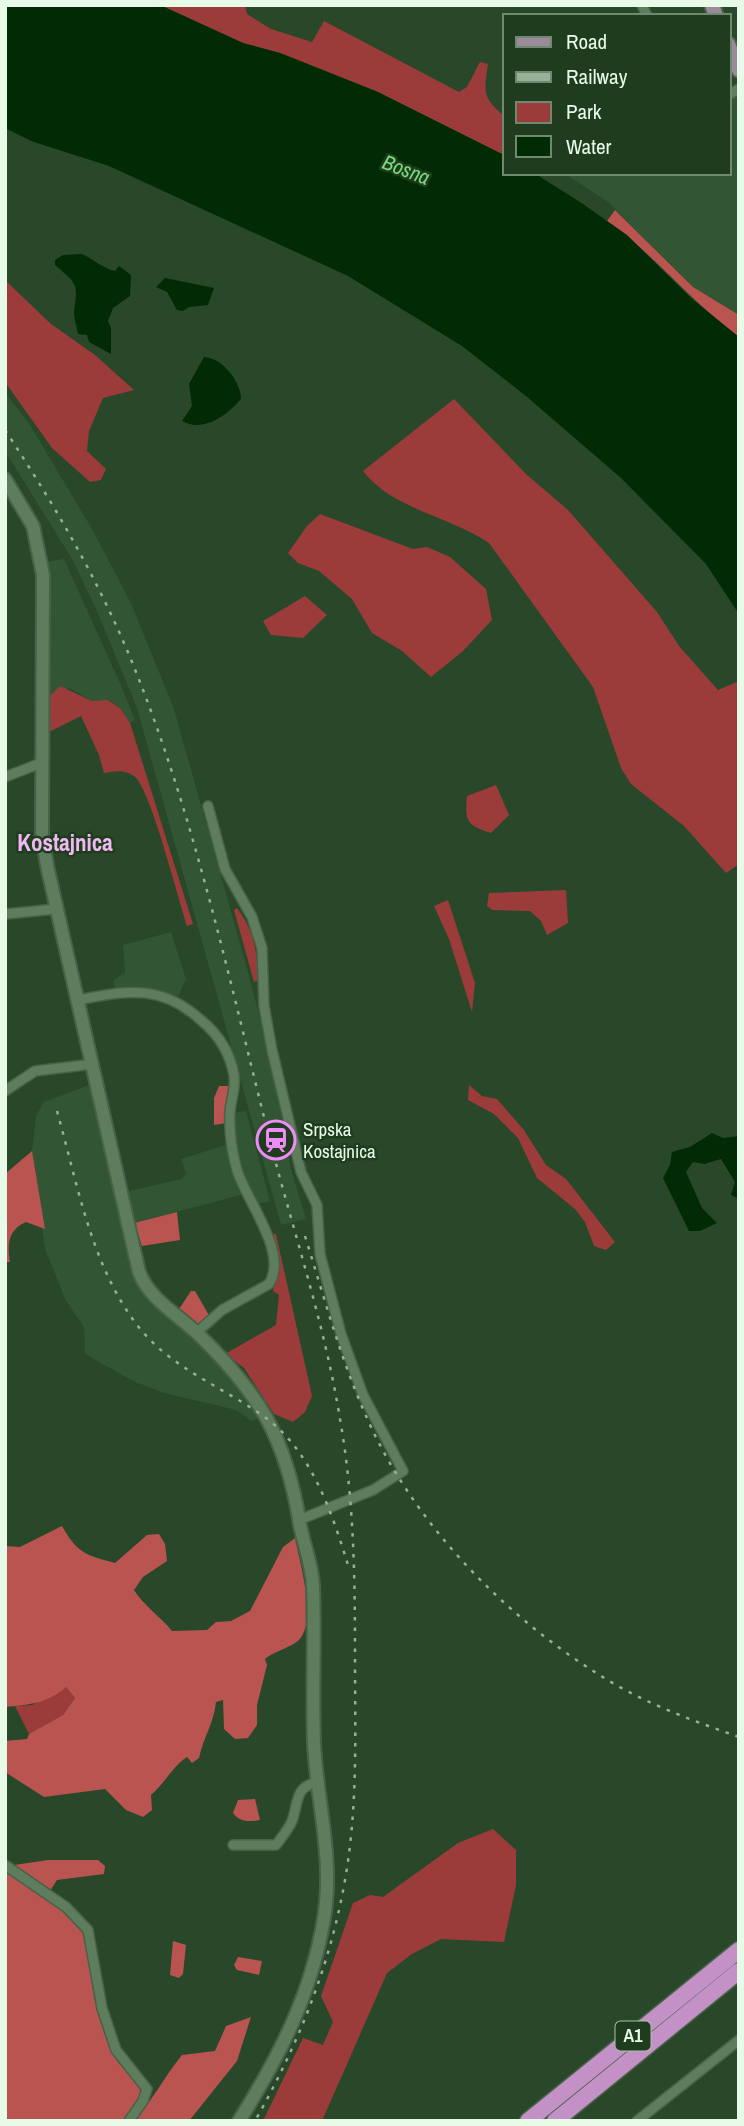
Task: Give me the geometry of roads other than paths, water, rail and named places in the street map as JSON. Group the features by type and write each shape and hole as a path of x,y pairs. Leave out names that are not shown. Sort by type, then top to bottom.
{"highway":[{"name":"A1","path":"528,2121 739,1950"},
{"name":"A1","path":"555,2121 739,1971"}],"main road":[{"path":"730,49 739,70"},
{"path":"5,479 33,526 40,555 42,836 56,909 142,1278 160,1301 234,1372 267,1419 296,1492 313,1585 314,1735 329,1878 315,1957 291,2031 239,2121"}],"street":[{"path":"6,776 41,763"},
{"path":"208,806 225,869 252,917 262,948 264,1006 272,1050 301,1172 317,1205 323,1265 341,1334 363,1395 403,1471 373,1490 299,1520"},
{"path":"5,914 56,909"},
{"path":"78,1000 123,992 148,992 173,998 210,1028 230,1059 234,1076 230,1111 233,1156 243,1186 257,1208 275,1268 269,1284 222,1310 196,1333"},
{"path":"5,1091 35,1070 93,1064"},
{"path":"233,1845 275,1845 292,1819 298,1794 309,1784 319,1783"},
{"path":"5,1865 66,1907 88,1930 102,2008 116,2050 147,2089 143,2101 129,2121"},
{"path":"637,2121 739,2040"}],"water":[{"name":"Bosna","path":"5,5 160,5 243,43 280,53 378,92 503,154 503,175 537,175 580,202 627,235 691,298 739,337 739,614 706,564 621,478 526,396 462,346 348,276 109,166 31,141 5,128"},
{"path":"82,254 111,270 115,271 119,266 131,275 130,296 113,308 108,321 111,328 111,354 89,342 87,335 78,334 74,315 75,285 55,265 55,260 63,255"},
{"path":"165,278 214,288 208,305 177,310 167,292 156,287"},
{"path":"204,357 218,362 230,372 238,385 241,399 215,421 190,424 182,421 192,406 189,384"},
{"path":"712,1133 723,1138 739,1136 739,1199 731,1195 735,1182 721,1159 704,1164 693,1162 686,1172 702,1208 717,1223 700,1231 689,1231 663,1178 670,1165 672,1152 690,1147"}],"railway":[{"path":"5,430 60,518 93,578 123,640 157,727 193,839 275,1161 316,1308 345,1449 355,1598 355,1769 349,1853 339,1912 321,1974 285,2063 255,2121"},
{"path":"57,1111 87,1222 121,1301 137,1325 165,1354 266,1418 296,1448 327,1505 348,1565"},
{"path":"305,1236 343,1356 371,1427 390,1464 439,1534 498,1597 563,1651 649,1702 739,1737"}],"place":[{"name":"Srpska Kostajnica","path":"276,1140"}],"district":[{"name":"Kostajnica","path":"65,843"}]}
